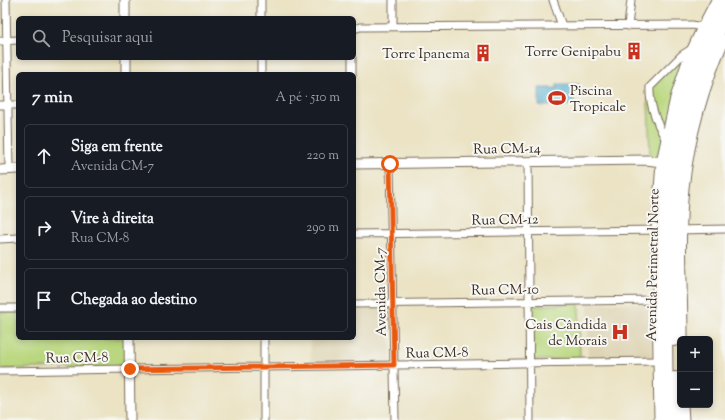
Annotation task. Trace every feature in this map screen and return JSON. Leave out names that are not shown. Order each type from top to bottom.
[{"type":"highway","name":"Avenida Perimetral Norte","points":[[667,420],[671,153],[678,120],[697,59],[725,0]]},
{"type":"highway","name":"Avenida Perimetral Norte","points":[[676,420],[669,230],[681,156],[691,112],[710,53],[725,18]]},
{"type":"highway","points":[[691,112],[703,96]]},
{"type":"highway","points":[[687,128],[689,156]]},
{"type":"street","points":[[6,0],[3,40],[8,105],[9,169]]},
{"type":"street","points":[[125,0],[126,16]]},
{"type":"street","points":[[260,0],[261,16]]},
{"type":"street","points":[[393,0],[393,27]]},
{"type":"street","points":[[553,0],[562,26]]},
{"type":"street","points":[[628,26],[631,0]]},
{"type":"street","points":[[683,336],[661,162],[676,98],[693,48],[716,0]]},
{"type":"street","points":[[356,28],[360,27],[562,26],[702,27]]},
{"type":"street","points":[[659,420],[656,300],[669,230],[684,188],[689,156],[703,96],[725,39]]},
{"type":"street","points":[[3,40],[16,40]]},
{"type":"street","points":[[666,140],[656,118],[650,97],[650,87],[682,55],[693,48]]},
{"type":"street","points":[[126,60],[126,72]]},
{"type":"street","points":[[261,60],[261,72]]},
{"type":"street","points":[[352,60],[352,72]]},
{"type":"street","points":[[0,105],[16,105]]},
{"type":"street","name":"Rua CM-14","points":[[356,164],[647,160],[661,162]]},
{"type":"street","points":[[528,162],[530,420]]},
{"type":"street","name":"Avenida CM-7","points":[[390,164],[395,420]]},
{"type":"street","name":"Rua CM-12","points":[[356,234],[725,229]]},
{"type":"street","points":[[0,239],[16,238]]},
{"type":"street","name":"Rua CM-10","points":[[356,304],[656,300]]},
{"type":"street","points":[[0,308],[16,308]]},
{"type":"street","points":[[130,340],[130,420]]},
{"type":"street","points":[[264,340],[264,420]]},
{"type":"street","name":"Rua CM-8","points":[[0,371],[658,361]]},
{"type":"street","points":[[683,408],[684,420]]},
{"type":"shaded area","name":"Cais Cândida de Morais","points":[[651,303],[652,359],[588,359],[588,304]]},
{"type":"shaded area","points":[[390,307],[391,362],[311,363],[310,340],[356,340],[356,308]]},
{"type":"green space","points":[[693,48],[661,162],[650,157],[648,103],[650,87]]},
{"type":"green space","points":[[579,303],[580,360],[534,360],[532,306]]},
{"type":"green space","points":[[0,312],[16,312],[16,340],[126,340],[127,363],[124,366],[0,369]]},
{"type":"water","name":"Piscina Tropicale","points":[[557,84],[579,84],[579,91],[574,91],[574,105],[539,106],[539,88],[557,88]]},
{"type":"place","name":"Torre Genipabu","points":[[634,51]]},
{"type":"place","name":"Torre Ipanema","points":[[483,53]]},
{"type":"place","name":"Piscina Tropicale","points":[[557,98]]},
{"type":"place","name":"Cais Cândida de Morais","points":[[620,332]]},
{"type":"route","points":[[130,369],[394,365],[390,164]]}]
